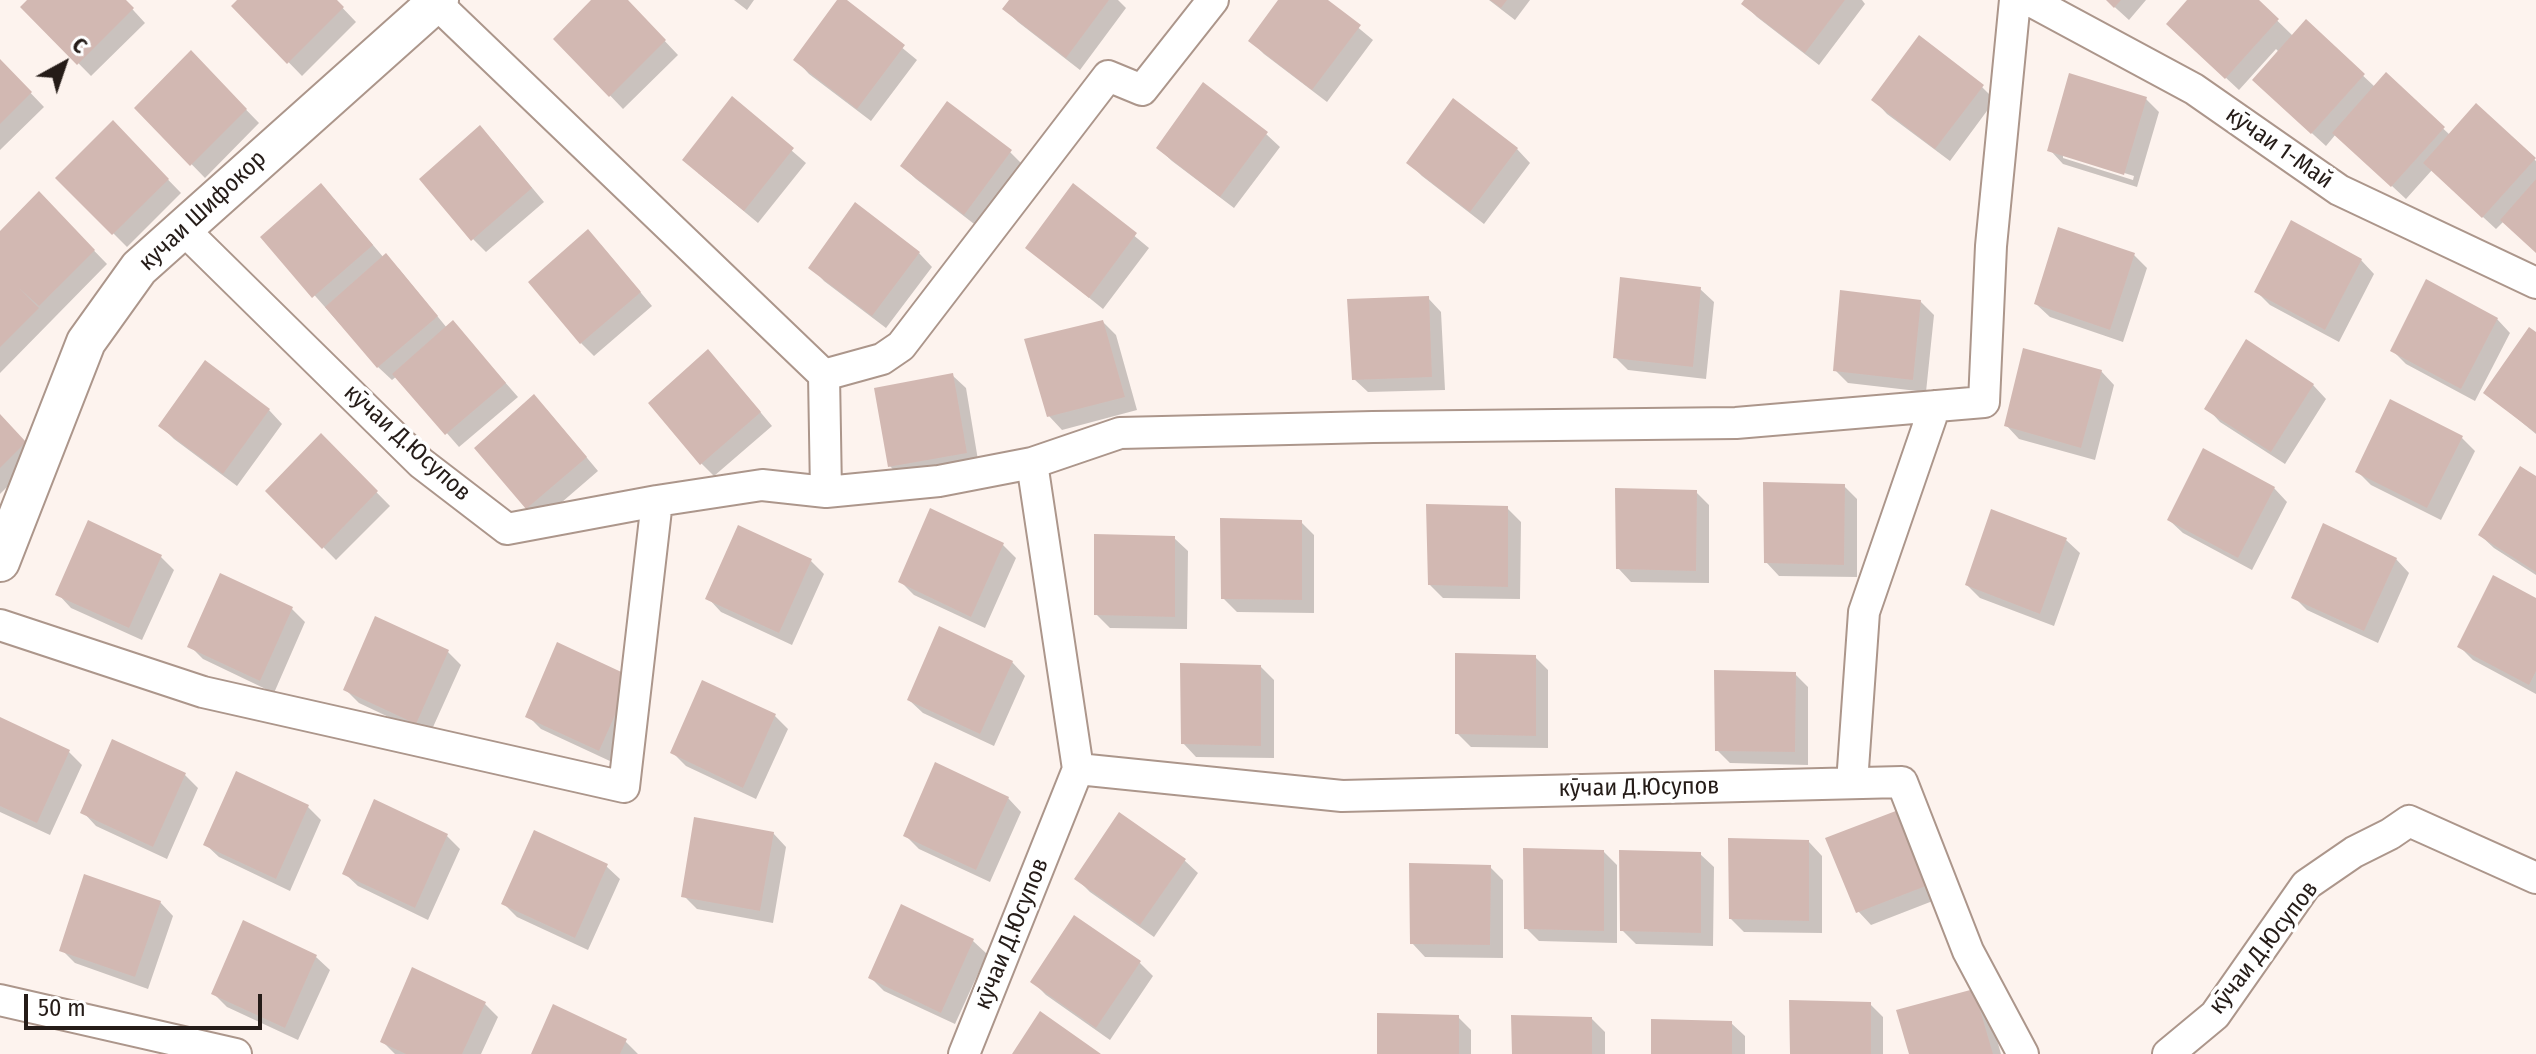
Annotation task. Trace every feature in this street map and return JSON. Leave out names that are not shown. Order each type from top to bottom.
[{"type":"street","points":[[824,375],[882,359],[901,346],[1108,76],[1142,90],[1213,0]]},
{"type":"street","name":"кӯчаи Д.Юсупов","points":[[182,228],[421,463],[507,529],[762,485],[826,492],[939,481],[1032,463],[1120,433],[1736,423],[1984,402],[1991,246],[2015,0]]},
{"type":"street","name":"кӯчаи 1-Май","points":[[2029,0],[2194,89],[2339,190],[2536,283]]},
{"type":"street","points":[[437,1],[824,375],[826,492]]},
{"type":"street","name":"кучаи Шифокор","points":[[3,546],[86,342],[139,268],[437,1]]},
{"type":"street","points":[[1852,783],[1864,612],[1935,406]]},
{"type":"street","points":[[1032,463],[1078,769]]},
{"type":"street","points":[[0,625],[203,692],[624,787],[657,501]]},
{"type":"street","name":"кӯчаи Д.Юсупов","points":[[964,1054],[1078,769],[1342,796],[1902,782],[1968,951],[2023,1054]]},
{"type":"street","name":"кӯчаи Д.Юсупов","points":[[2168,1054],[2215,1015],[2306,885],[2354,852],[2409,821],[2536,878]]},
{"type":"street","points":[[0,1000],[236,1054]]},
{"type":"building","points":[[27,0],[126,0],[134,8],[77,65],[20,7]]},
{"type":"building","points":[[237,0],[337,0],[344,7],[287,64],[231,6]]},
{"type":"building","points":[[591,0],[628,0],[666,40],[609,97],[553,39]]},
{"type":"building","points":[[837,0],[847,0],[905,45],[857,109],[793,60]]},
{"type":"building","points":[[1009,0],[1109,0],[1066,58],[1002,9]]},
{"type":"building","points":[[1278,0],[1328,0],[1361,25],[1312,90],[1248,41]]},
{"type":"building","points":[[1490,0],[1507,0],[1501,8]]},
{"type":"building","points":[[1744,0],[1845,0],[1805,53],[1741,4]]},
{"type":"building","points":[[2106,0],[2121,0],[2114,8]]},
{"type":"building","points":[[2187,0],[2259,0],[2279,19],[2225,79],[2166,24]]},
{"type":"building","points":[[2306,19],[2365,74],[2311,134],[2252,80]]},
{"type":"building","points":[[1919,35],[1984,85],[1935,149],[1871,100]]},
{"type":"building","points":[[191,50],[247,109],[190,166],[134,108]]},
{"type":"building","points":[[0,59],[32,92],[0,124]]},
{"type":"building","points":[[2386,72],[2445,127],[2391,187],[2332,133]]},
{"type":"building","points":[[2069,73],[2147,97],[2124,175],[2047,151]]},
{"type":"building","points":[[1203,82],[1268,132],[1220,197],[1156,148]]},
{"type":"building","points":[[732,96],[794,148],[744,211],[682,160]]},
{"type":"building","points":[[1453,98],[1518,148],[1470,212],[1406,163]]},
{"type":"building","points":[[947,101],[1012,150],[964,215],[900,166]]},
{"type":"building","points":[[2476,103],[2536,158],[2482,218],[2423,163]]},
{"type":"building","points":[[113,120],[169,179],[112,235],[55,178]]},
{"type":"building","points":[[480,125],[532,188],[471,241],[419,179]]},
{"type":"building","points":[[2536,179],[2536,253],[2500,220]]},
{"type":"building","points":[[321,183],[373,245],[312,298],[260,237]]},
{"type":"building","points":[[1073,183],[1137,233],[1089,298],[1025,248]]},
{"type":"building","points":[[39,191],[95,250],[39,306],[19,288],[39,308],[0,347],[0,231]]},
{"type":"building","points":[[855,202],[920,252],[872,316],[808,268]]},
{"type":"building","points":[[2291,220],[2362,259],[2325,330],[2254,292]]},
{"type":"building","points":[[2058,227],[2135,253],[2110,330],[2034,304]]},
{"type":"building","points":[[588,229],[641,292],[580,344],[528,282]]},
{"type":"building","points":[[386,253],[438,316],[377,368],[325,307]]},
{"type":"building","points":[[1620,277],[1701,287],[1693,367],[1613,358]]},
{"type":"building","points":[[2426,279],[2498,318],[2461,389],[2390,351]]},
{"type":"building","points":[[1840,290],[1921,300],[1913,380],[1833,371]]},
{"type":"building","points":[[1429,296],[1432,377],[1352,380],[1347,299]]},
{"type":"building","points":[[453,320],[506,383],[445,435],[392,374]]},
{"type":"building","points":[[1103,320],[1125,397],[1047,417],[1024,339]]},
{"type":"building","points":[[2529,327],[2536,332],[2536,433],[2483,393]]},
{"type":"building","points":[[2246,339],[2314,384],[2271,452],[2204,409]]},
{"type":"building","points":[[2023,348],[2102,370],[2081,448],[2004,426]]},
{"type":"building","points":[[708,349],[761,412],[700,465],[648,403]]},
{"type":"building","points":[[205,360],[270,409],[223,474],[158,426]]},
{"type":"building","points":[[953,373],[967,453],[888,467],[874,388]]},
{"type":"building","points":[[534,394],[587,457],[526,509],[474,448]]},
{"type":"building","points":[[2390,399],[2463,436],[2427,508],[2355,472]]},
{"type":"building","points":[[0,414],[26,442],[0,468]]},
{"type":"building","points":[[321,433],[378,491],[322,549],[265,491]]},
{"type":"building","points":[[2203,448],[2275,487],[2238,558],[2167,520]]},
{"type":"building","points":[[2520,466],[2536,476],[2536,572],[2478,535]]},
{"type":"building","points":[[1763,482],[1845,484],[1844,565],[1764,563]]},
{"type":"building","points":[[1615,488],[1697,490],[1696,571],[1616,569]]},
{"type":"building","points":[[1426,504],[1508,506],[1508,587],[1428,585]]},
{"type":"building","points":[[930,508],[1004,543],[971,617],[898,582]]},
{"type":"building","points":[[1991,509],[2067,538],[2040,614],[1965,585]]},
{"type":"building","points":[[1220,518],[1302,520],[1302,600],[1221,599]]},
{"type":"building","points":[[88,520],[162,555],[129,628],[55,595]]},
{"type":"building","points":[[2323,523],[2397,558],[2364,631],[2291,598]]},
{"type":"building","points":[[738,525],[812,559],[779,633],[705,599]]},
{"type":"building","points":[[1094,534],[1175,536],[1175,617],[1094,615]]},
{"type":"building","points":[[220,573],[293,607],[260,681],[187,647]]},
{"type":"building","points":[[2493,575],[2536,598],[2536,671],[2529,685],[2457,647]]},
{"type":"building","points":[[375,616],[449,650],[416,724],[343,690]]},
{"type":"building","points":[[939,626],[1013,661],[980,734],[907,700]]},
{"type":"building","points":[[557,642],[632,677],[599,751],[525,717]]},
{"type":"building","points":[[1455,653],[1536,655],[1536,736],[1455,734]]},
{"type":"building","points":[[1180,663],[1261,665],[1261,746],[1181,744]]},
{"type":"building","points":[[1714,670],[1796,672],[1795,752],[1715,751]]},
{"type":"building","points":[[702,680],[776,714],[743,788],[670,753]]},
{"type":"building","points":[[0,717],[70,750],[37,823],[0,806]]},
{"type":"building","points":[[112,739],[186,773],[153,847],[80,813]]},
{"type":"building","points":[[935,762],[1009,797],[976,870],[903,836]]},
{"type":"building","points":[[236,771],[309,805],[276,879],[203,845]]},
{"type":"building","points":[[374,799],[448,834],[415,908],[342,874]]},
{"type":"building","points":[[1901,809],[1931,884],[1856,913],[1825,838]]},
{"type":"building","points":[[1119,812],[1186,859],[1140,925],[1074,879]]},
{"type":"building","points":[[694,817],[774,832],[760,911],[681,897]]},
{"type":"building","points":[[534,830],[608,864],[575,938],[501,904]]},
{"type":"building","points":[[1728,838],[1809,840],[1809,921],[1729,919]]},
{"type":"building","points":[[1523,848],[1604,850],[1604,931],[1524,929]]},
{"type":"building","points":[[1619,850],[1701,852],[1701,933],[1620,931]]},
{"type":"building","points":[[1409,863],[1491,865],[1490,945],[1410,944]]},
{"type":"building","points":[[84,874],[161,901],[135,977],[59,951]]},
{"type":"building","points":[[901,904],[974,939],[941,1013],[868,978]]},
{"type":"building","points":[[1074,915],[1141,961],[1096,1028],[1030,982]]},
{"type":"building","points":[[243,920],[317,955],[285,1028],[211,994]]},
{"type":"building","points":[[412,967],[486,1002],[462,1054],[406,1054],[380,1042]]},
{"type":"building","points":[[1974,989],[1993,1054],[1909,1054],[1896,1010]]},
{"type":"building","points":[[1789,1000],[1871,1002],[1871,1054],[1790,1054]]},
{"type":"building","points":[[553,1004],[627,1039],[620,1054],[531,1054]]},
{"type":"building","points":[[1040,1011],[1101,1054],[1012,1054]]},
{"type":"building","points":[[1377,1013],[1459,1015],[1459,1054],[1377,1054]]},
{"type":"building","points":[[1511,1015],[1592,1017],[1592,1054],[1512,1054]]},
{"type":"building","points":[[1651,1019],[1732,1021],[1732,1054],[1651,1054]]}]
